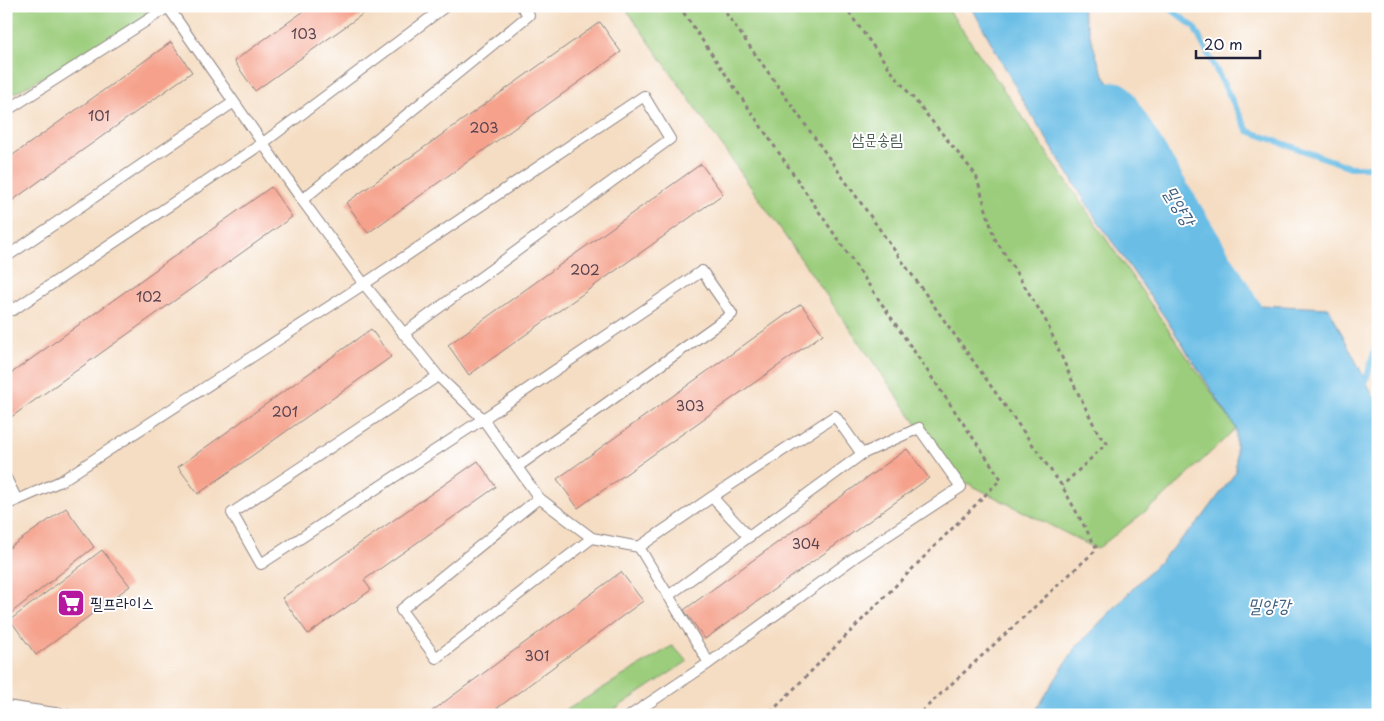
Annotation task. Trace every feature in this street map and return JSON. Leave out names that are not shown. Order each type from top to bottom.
[{"type":"lane","points":[[6,301],[13,310],[263,143],[446,6]]},
{"type":"lane","points":[[302,200],[528,15],[521,6]]},
{"type":"lane","points":[[6,111],[168,7],[302,200],[402,334],[438,376],[483,419],[539,498],[592,538],[639,547],[835,416],[862,454]]},
{"type":"lane","points":[[6,505],[61,481],[364,284],[644,96],[670,139],[402,334]]},
{"type":"lane","points":[[6,257],[234,102]]},
{"type":"lane","points":[[438,376],[232,512],[261,564],[483,419],[702,271],[732,314],[517,467]]},
{"type":"lane","points":[[631,715],[709,663],[858,555],[961,487],[919,428],[862,454],[668,596]]},
{"type":"lane","points":[[6,478],[17,500]]},
{"type":"lane","points":[[712,497],[749,536]]},
{"type":"lane","points":[[539,498],[401,610],[436,658],[592,538]]},
{"type":"lane","points":[[639,547],[709,663]]},
{"type":"lane","points":[[6,706],[68,715]]},
{"type":"path","points":[[679,6],[1001,479],[768,715]]},
{"type":"path","points":[[721,6],[1062,486],[1097,549],[918,715]]},
{"type":"path","points":[[844,6],[895,76],[976,175],[994,237],[1045,319],[1099,436],[1107,442],[1062,486]]},
{"type":"green space","points":[[6,6],[169,6],[6,98]]},
{"type":"green space","name":"삼문송림","points":[[624,6],[946,6],[1236,428],[1165,496],[1097,549],[953,476]]},
{"type":"green space","points":[[672,646],[688,661],[606,715],[560,714]]},
{"type":"water","name":"밀양강","points":[[971,6],[1081,6],[1100,67],[1185,224],[1219,279],[1258,305],[1329,308],[1378,405],[1378,715],[1033,715],[1075,648],[1202,518],[1236,472],[1236,428],[1166,319],[1095,217],[1025,104]]},
{"type":"building","points":[[311,6],[374,6],[255,91],[234,61]]},
{"type":"building","points":[[600,22],[621,52],[368,233],[346,203]]},
{"type":"building","points":[[171,42],[192,72],[6,205],[6,160]]},
{"type":"building","points":[[701,164],[723,194],[469,375],[448,345]]},
{"type":"building","points":[[271,187],[292,217],[7,420],[6,377]]},
{"type":"building","points":[[801,304],[823,334],[578,508],[557,479]]},
{"type":"building","points":[[371,329],[391,357],[198,494],[178,467]]},
{"type":"building","points":[[907,449],[929,478],[705,639],[684,610]]},
{"type":"building","points":[[478,461],[496,487],[364,580],[371,590],[308,634],[282,598]]},
{"type":"building","points":[[66,508],[94,547],[6,617],[6,550]]},
{"type":"building","points":[[102,550],[130,586],[36,655],[10,620]]},
{"type":"building","points":[[621,572],[643,601],[488,715],[435,715],[432,711]]},
{"type":"waterway","points":[[1167,6],[1194,27],[1248,131],[1350,167],[1378,167]]},
{"type":"waterway","name":"밀양강","points":[[1115,101],[1253,329]]},
{"type":"waterway","points":[[1364,387],[1378,338]]},
{"type":"place","name":"필프라이스","points":[[71,603]]}]
